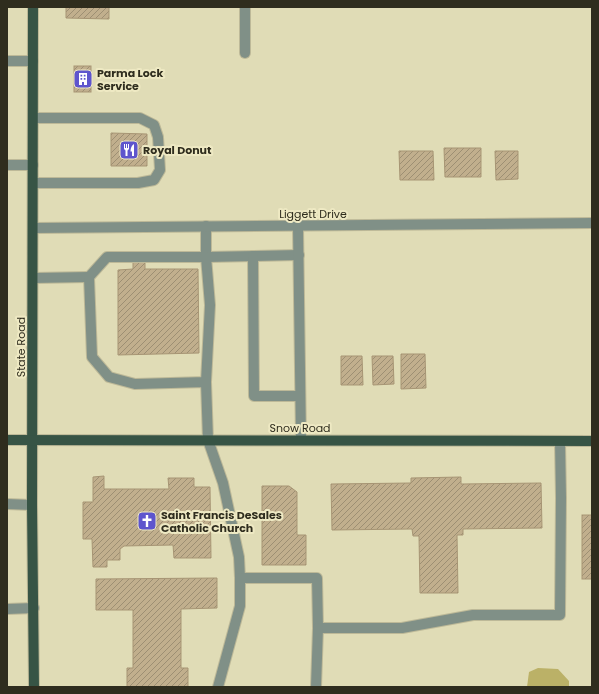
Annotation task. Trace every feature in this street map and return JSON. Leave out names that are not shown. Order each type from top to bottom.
[{"type":"main road","name":"State Road","points":[[33,7],[32,504],[34,687]]},
{"type":"main road","name":"Snow Road","points":[[7,440],[592,440]]},
{"type":"street","points":[[245,7],[245,53]]},
{"type":"street","points":[[7,61],[33,61]]},
{"type":"street","points":[[33,118],[140,118],[154,126],[158,137],[160,170],[154,180],[138,183],[33,183]]},
{"type":"street","points":[[7,165],[33,165]]},
{"type":"street","name":"Liggett Drive","points":[[33,228],[592,223]]},
{"type":"street","points":[[206,226],[206,257],[210,305],[206,382],[208,440],[223,483],[239,557],[240,578],[240,606],[218,687]]},
{"type":"street","points":[[298,226],[301,440]]},
{"type":"street","points":[[206,382],[135,384],[109,376],[92,357],[89,277],[107,257],[299,255]]},
{"type":"street","points":[[253,256],[254,396],[300,396]]},
{"type":"street","points":[[33,278],[89,277]]},
{"type":"street","points":[[318,628],[402,628],[473,615],[560,615],[560,440]]},
{"type":"street","points":[[7,504],[32,504]]},
{"type":"street","points":[[240,578],[317,578],[318,628],[316,687]]},
{"type":"street","points":[[7,609],[34,608]]},
{"type":"shaded area","points":[[538,668],[558,669],[569,681],[569,687],[527,687],[529,672]]},
{"type":"building","points":[[66,7],[109,7],[109,19],[66,18]]},
{"type":"building","name":"Parma Lock Service","points":[[74,66],[91,66],[91,92],[74,92]]},
{"type":"building","name":"Royal Donut","points":[[111,133],[147,134],[147,166],[111,166]]},
{"type":"building","points":[[444,148],[481,148],[481,177],[445,177]]},
{"type":"building","points":[[399,151],[433,151],[434,180],[400,180]]},
{"type":"building","points":[[495,151],[518,151],[518,179],[496,180]]},
{"type":"building","points":[[133,259],[145,259],[145,269],[198,269],[199,353],[118,355],[118,270],[133,269]]},
{"type":"building","points":[[401,354],[425,354],[426,388],[401,389]]},
{"type":"building","points":[[341,356],[362,356],[363,385],[341,385]]},
{"type":"building","points":[[372,356],[393,356],[394,384],[373,385]]},
{"type":"building","name":"Saint Francis DeSales Catholic Church","points":[[104,476],[104,489],[169,489],[168,478],[194,478],[194,487],[210,487],[211,558],[174,558],[173,545],[124,546],[120,549],[120,560],[107,560],[107,567],[93,567],[92,539],[83,539],[83,502],[93,502],[93,477]]},
{"type":"building","points":[[461,477],[461,484],[541,483],[542,528],[463,529],[463,535],[457,535],[458,593],[420,593],[419,536],[413,536],[412,529],[332,530],[331,484],[411,483],[411,478]]},
{"type":"building","points":[[262,486],[289,486],[297,492],[297,535],[306,535],[306,565],[262,565]]},
{"type":"building","points":[[582,515],[592,515],[592,579],[582,579]]},
{"type":"building","points":[[217,578],[217,608],[181,609],[181,668],[188,668],[188,687],[127,687],[127,668],[133,668],[133,610],[96,610],[96,579]]},
{"type":"place","name":"Parma Lock Service","points":[[83,79]]},
{"type":"place","name":"Royal Donut","points":[[129,150]]},
{"type":"place","name":"Saint Francis DeSales Catholic Church","points":[[147,521]]}]
